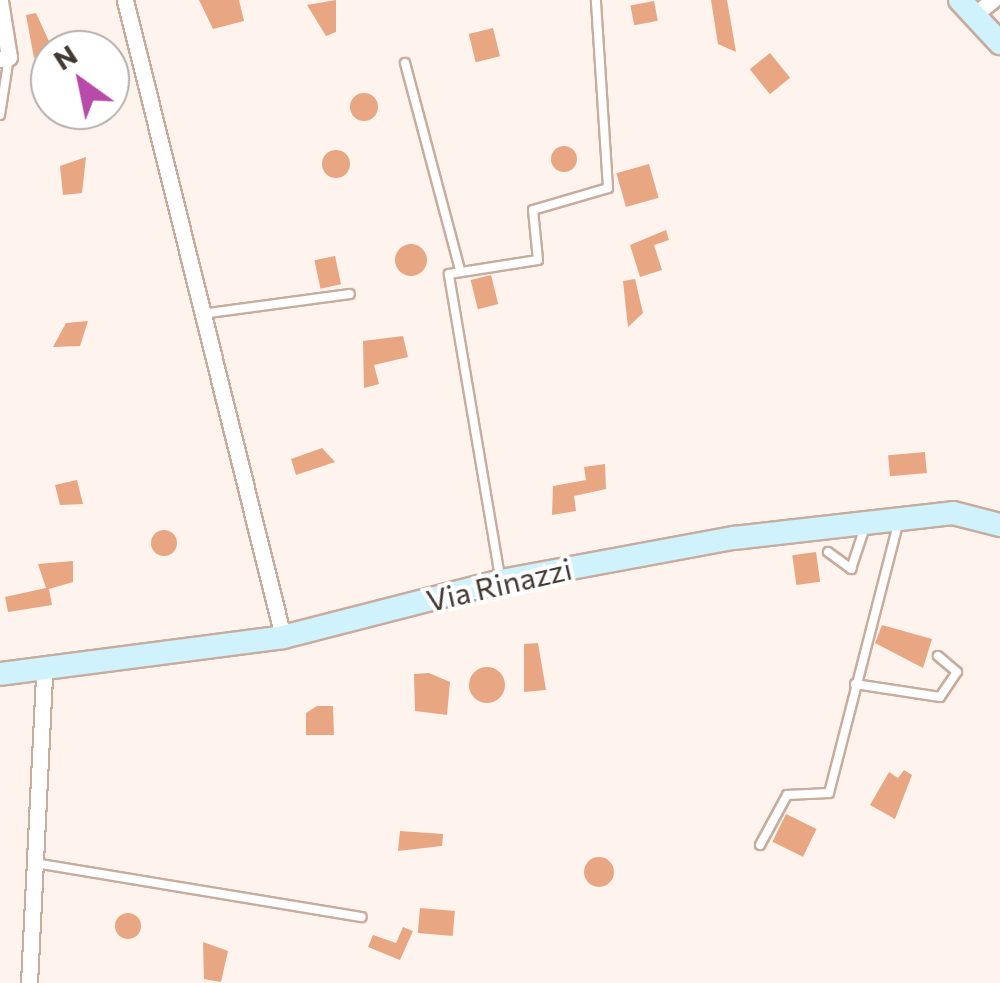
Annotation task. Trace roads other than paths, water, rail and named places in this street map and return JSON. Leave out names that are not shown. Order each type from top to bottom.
[{"type":"street","points":[[125,0],[209,313],[283,636]]},
{"type":"street","points":[[0,1],[4,58]]},
{"type":"street","points":[[976,5],[1000,43]]},
{"type":"street","name":"Via Rinazzi","points":[[0,674],[44,673],[283,636],[501,581],[866,522],[953,513],[1000,525]]},
{"type":"street","points":[[29,983],[44,673]]},
{"type":"lane","points":[[501,581],[471,443],[450,274],[538,260],[534,210],[608,188],[596,0]]},
{"type":"lane","points":[[0,115],[4,58]]},
{"type":"lane","points":[[405,64],[460,270]]},
{"type":"lane","points":[[209,313],[350,294]]},
{"type":"lane","points":[[760,844],[787,794],[829,793],[900,519]]},
{"type":"lane","points":[[828,552],[851,569],[866,522]]},
{"type":"lane","points":[[855,684],[940,697],[957,672],[938,656]]},
{"type":"lane","points":[[35,863],[362,918]]}]
